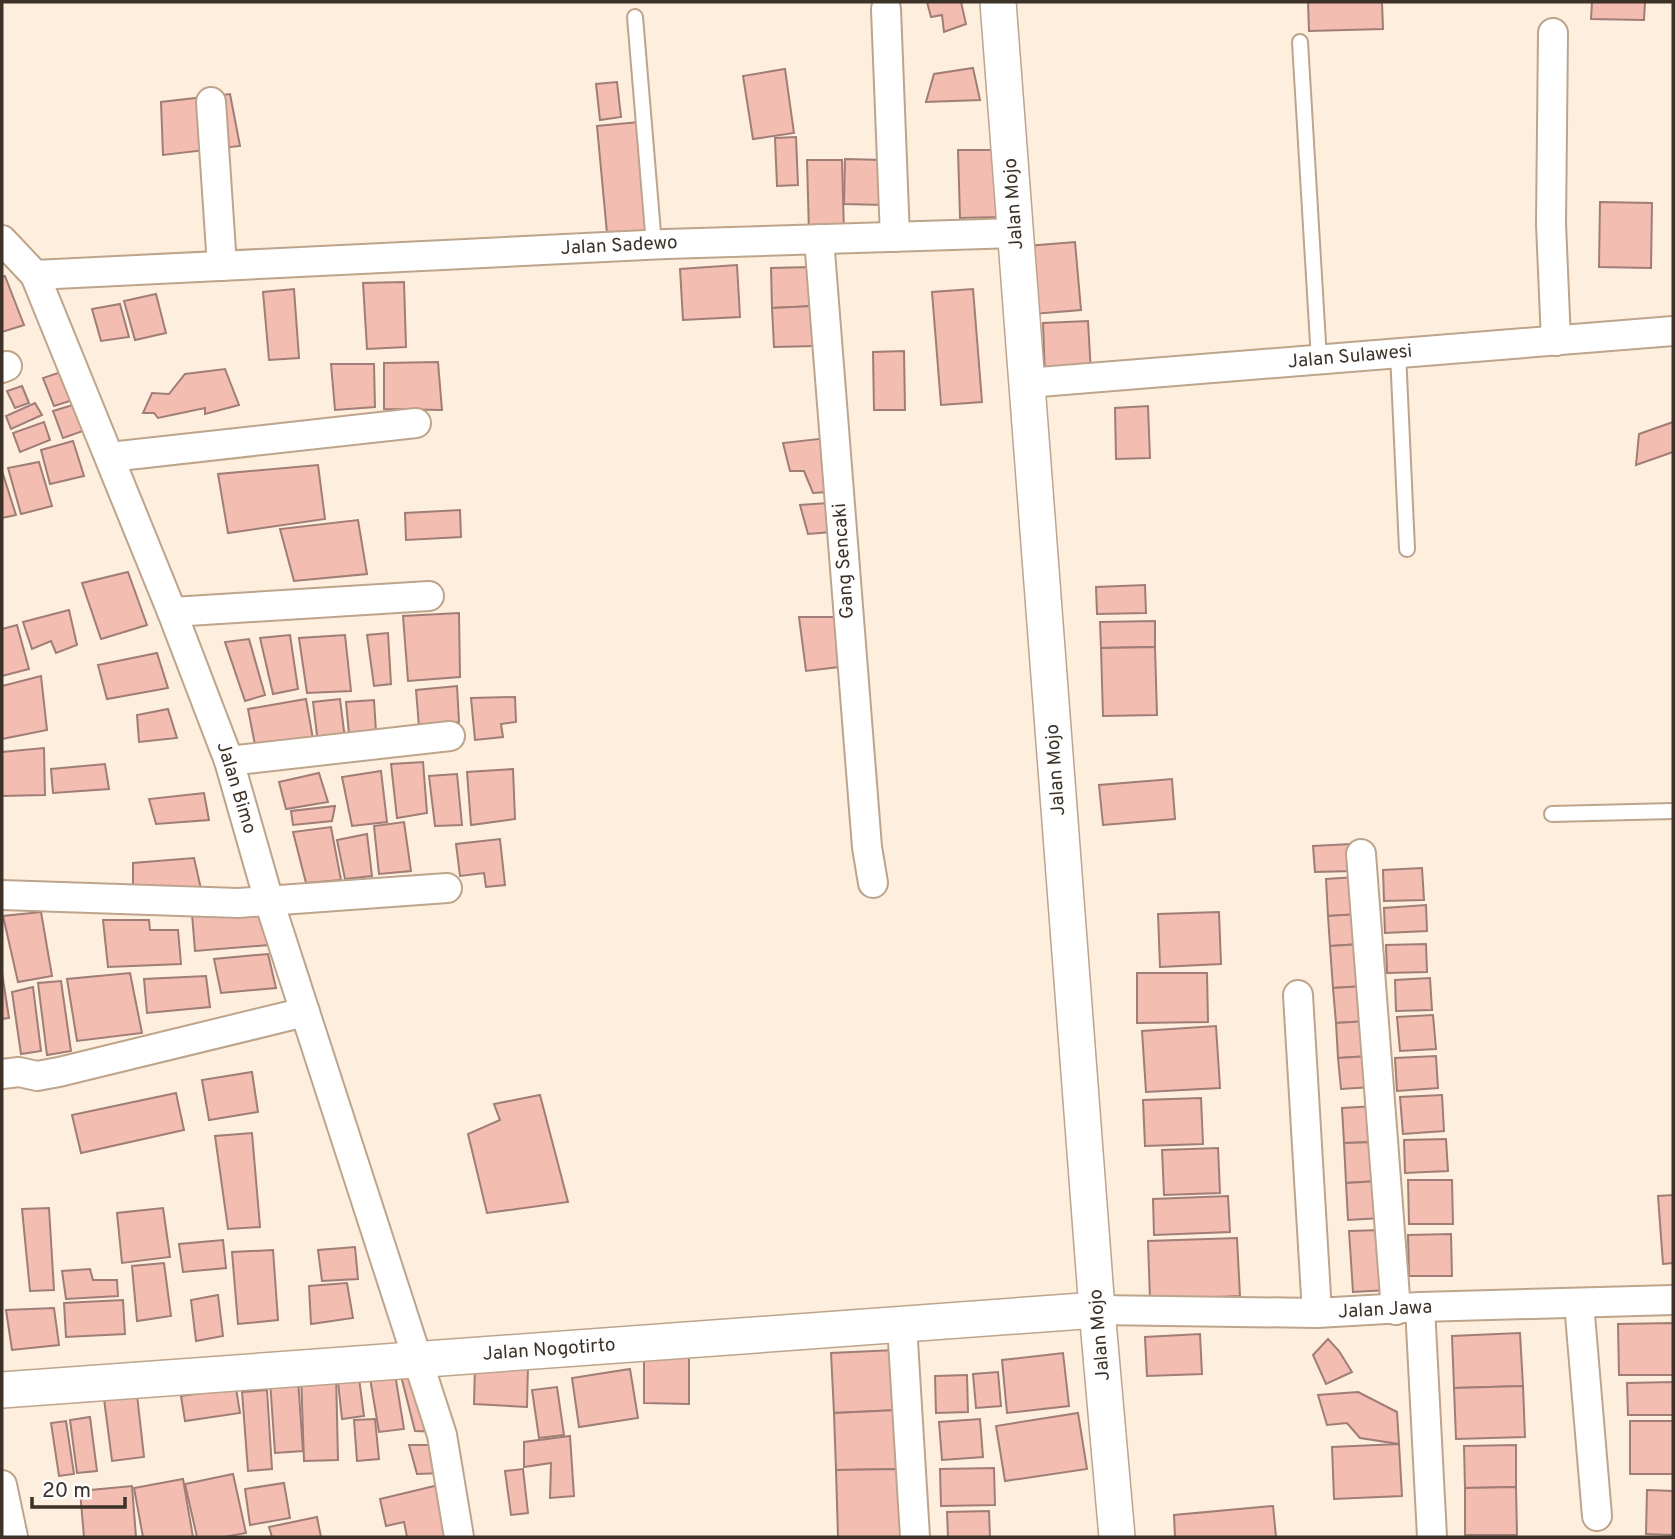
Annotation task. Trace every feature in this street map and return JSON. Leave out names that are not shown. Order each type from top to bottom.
[{"type":"street","name":"Jalan Mojo","points":[[998,2],[1097,1310],[1117,1537]]},
{"type":"street","points":[[886,9],[895,237]]},
{"type":"street","points":[[1553,33],[1551,224],[1556,341]]},
{"type":"street","points":[[211,102],[222,266]]},
{"type":"street","name":"Jalan Sadewo","points":[[34,275],[654,244],[1016,233]]},
{"type":"street","name":"Gang Sencaki","points":[[819,239],[867,847],[873,883]]},
{"type":"street","name":"Jalan Bimo","points":[[2,240],[34,275],[110,457],[229,761],[269,901],[442,1435],[459,1537]]},
{"type":"street","name":"Jalan Sulawesi","points":[[1027,383],[1673,331]]},
{"type":"street","points":[[110,457],[416,423]]},
{"type":"street","points":[[172,612],[429,596]]},
{"type":"street","points":[[229,761],[450,736]]},
{"type":"street","points":[[1362,854],[1432,1537]]},
{"type":"street","points":[[2,895],[238,903],[447,888]]},
{"type":"street","points":[[1298,995],[1318,1313]]},
{"type":"street","points":[[2,1074],[19,1072],[37,1076],[59,1072],[305,1012]]},
{"type":"street","name":"Jalan Jawa","points":[[1097,1310],[1318,1313],[1673,1300]]},
{"type":"street","points":[[1579,1303],[1597,1516]]},
{"type":"street","name":"Jalan Nogotirto","points":[[2,1390],[1097,1310]]},
{"type":"street","points":[[902,1325],[915,1537]]},
{"type":"street","points":[[2,1485],[8,1530]]},
{"type":"lane","points":[[635,18],[654,244]]},
{"type":"lane","points":[[1300,42],[1319,360]]},
{"type":"lane","points":[[1398,353],[1407,549]]},
{"type":"lane","points":[[1552,814],[1673,811]]},
{"type":"building","points":[[927,2],[961,2],[966,24],[944,32],[942,15],[931,17]]},
{"type":"building","points":[[1308,2],[1382,2],[1383,29],[1309,31]]},
{"type":"building","points":[[1592,2],[1645,2],[1644,20],[1591,19]]},
{"type":"building","points":[[973,68],[980,100],[926,102],[934,74]]},
{"type":"building","points":[[785,69],[794,133],[753,139],[743,76]]},
{"type":"building","points":[[617,82],[621,117],[600,120],[596,84]]},
{"type":"building","points":[[230,94],[240,146],[163,155],[161,102]]},
{"type":"building","points":[[639,122],[650,240],[608,244],[597,126]]},
{"type":"building","points":[[796,137],[798,185],[777,186],[775,138]]},
{"type":"building","points":[[958,150],[999,150],[1001,217],[960,218]]},
{"type":"building","points":[[845,159],[884,160],[884,205],[844,204]]},
{"type":"building","points":[[807,160],[842,160],[844,233],[809,233]]},
{"type":"building","points":[[1600,202],[1652,203],[1651,268],[1599,267]]},
{"type":"building","points":[[1075,242],[1081,310],[1033,314],[1027,246]]},
{"type":"building","points":[[737,265],[740,317],[683,320],[680,269]]},
{"type":"building","points":[[812,267],[814,306],[772,308],[771,268]]},
{"type":"building","points":[[5,276],[24,325],[2,332],[2,277]]},
{"type":"building","points":[[404,282],[406,347],[367,349],[363,283]]},
{"type":"building","points":[[294,289],[299,358],[269,360],[263,292]]},
{"type":"building","points":[[973,289],[982,402],[941,405],[932,292]]},
{"type":"building","points":[[156,294],[166,333],[135,340],[124,301]]},
{"type":"building","points":[[120,304],[129,337],[101,341],[92,309]]},
{"type":"building","points":[[814,306],[815,346],[774,347],[772,308]]},
{"type":"building","points":[[1088,321],[1091,374],[1045,377],[1043,323]]},
{"type":"building","points":[[904,351],[905,410],[874,410],[873,352]]},
{"type":"building","points":[[438,362],[442,410],[384,409],[384,363]]},
{"type":"building","points":[[331,364],[374,364],[375,407],[335,410]]},
{"type":"building","points":[[225,369],[239,405],[205,414],[205,408],[158,418],[154,413],[143,413],[152,393],[169,394],[185,374]]},
{"type":"building","points":[[61,372],[73,400],[54,406],[43,378]]},
{"type":"building","points":[[22,386],[29,403],[15,408],[7,391]]},
{"type":"building","points":[[35,403],[42,415],[11,429],[6,416]]},
{"type":"building","points":[[73,405],[83,431],[63,438],[53,411]]},
{"type":"building","points":[[1148,406],[1150,458],[1116,459],[1115,408]]},
{"type":"building","points":[[44,422],[50,440],[20,452],[13,433]]},
{"type":"building","points":[[1673,422],[1673,452],[1636,465],[1639,434]]},
{"type":"building","points":[[827,438],[827,492],[813,493],[804,471],[790,471],[783,443]]},
{"type":"building","points":[[73,441],[84,476],[50,484],[41,450]]},
{"type":"building","points":[[39,462],[52,506],[21,514],[8,468]]},
{"type":"building","points":[[318,465],[325,519],[228,533],[218,474]]},
{"type":"building","points":[[2,471],[16,515],[2,518]]},
{"type":"building","points":[[828,503],[831,532],[808,534],[800,505]]},
{"type":"building","points":[[460,510],[461,537],[406,540],[405,513]]},
{"type":"building","points":[[358,520],[367,574],[294,581],[280,529]]},
{"type":"building","points":[[128,572],[147,625],[101,639],[82,583]]},
{"type":"building","points":[[1145,585],[1146,613],[1097,614],[1096,587]]},
{"type":"building","points":[[69,610],[77,645],[56,653],[51,641],[32,649],[23,622]]},
{"type":"building","points":[[459,613],[460,677],[408,681],[403,616]]},
{"type":"building","points":[[799,617],[841,617],[839,667],[806,671]]},
{"type":"building","points":[[1155,621],[1155,647],[1101,648],[1100,622]]},
{"type":"building","points":[[17,625],[29,669],[2,676],[2,629]]},
{"type":"building","points":[[388,633],[391,684],[374,686],[367,635]]},
{"type":"building","points":[[290,635],[298,689],[273,694],[260,638]]},
{"type":"building","points":[[345,635],[351,691],[307,693],[299,638]]},
{"type":"building","points":[[249,639],[265,695],[245,701],[225,642]]},
{"type":"building","points":[[1155,647],[1157,715],[1103,716],[1101,648]]},
{"type":"building","points":[[157,653],[168,688],[107,699],[98,665]]},
{"type":"building","points":[[41,676],[47,730],[2,739],[2,686]]},
{"type":"building","points":[[457,686],[459,722],[419,727],[416,690]]},
{"type":"building","points":[[515,697],[516,722],[501,724],[503,737],[475,740],[471,698]]},
{"type":"building","points":[[306,699],[313,739],[256,750],[248,709]]},
{"type":"building","points":[[340,699],[345,739],[318,743],[313,702]]},
{"type":"building","points":[[374,700],[376,732],[349,734],[346,702]]},
{"type":"building","points":[[168,709],[177,738],[139,742],[137,715]]},
{"type":"building","points":[[44,748],[45,795],[2,796],[2,752]]},
{"type":"building","points":[[423,762],[427,813],[397,818],[391,764]]},
{"type":"building","points":[[105,764],[109,789],[53,793],[51,769]]},
{"type":"building","points":[[513,769],[515,819],[471,825],[467,772]]},
{"type":"building","points":[[381,771],[387,822],[352,826],[342,777]]},
{"type":"building","points":[[319,773],[328,802],[286,809],[279,782]]},
{"type":"building","points":[[457,774],[462,825],[435,826],[429,776]]},
{"type":"building","points":[[1172,779],[1175,819],[1103,825],[1099,785]]},
{"type":"building","points":[[204,793],[209,820],[156,824],[149,799]]},
{"type":"building","points":[[335,806],[332,821],[293,825],[291,811]]},
{"type":"building","points":[[404,822],[411,871],[379,874],[374,826]]},
{"type":"building","points":[[331,827],[341,880],[306,883],[293,832]]},
{"type":"building","points":[[367,834],[372,876],[345,879],[337,840]]},
{"type":"building","points":[[500,839],[505,885],[486,887],[484,873],[460,876],[456,844]]},
{"type":"building","points":[[1351,844],[1353,871],[1315,872],[1313,846]]},
{"type":"building","points":[[194,858],[201,889],[133,885],[133,863]]},
{"type":"building","points":[[1422,868],[1424,900],[1384,901],[1383,870]]},
{"type":"building","points":[[1357,877],[1360,914],[1328,916],[1326,879]]},
{"type":"building","points":[[1426,905],[1427,931],[1385,933],[1384,908]]},
{"type":"building","points":[[266,909],[269,945],[195,951],[192,914]]},
{"type":"building","points":[[41,912],[52,976],[18,982],[3,916]]},
{"type":"building","points":[[1219,912],[1221,964],[1160,967],[1158,914]]},
{"type":"building","points":[[1360,914],[1362,944],[1330,946],[1328,916]]},
{"type":"building","points":[[103,920],[149,920],[150,930],[178,930],[181,964],[108,967]]},
{"type":"building","points":[[1362,944],[1365,986],[1333,988],[1330,946]]},
{"type":"building","points":[[1426,944],[1427,972],[1387,973],[1386,945]]},
{"type":"building","points":[[268,954],[276,988],[221,993],[214,959]]},
{"type":"building","points":[[2,973],[9,1018],[2,1019]]},
{"type":"building","points":[[130,973],[142,1033],[77,1041],[67,979]]},
{"type":"building","points":[[1137,973],[1207,973],[1208,1022],[1137,1023]]},
{"type":"building","points":[[206,976],[210,1007],[147,1013],[144,979]]},
{"type":"building","points":[[1430,978],[1432,1010],[1396,1011],[1395,980]]},
{"type":"building","points":[[61,981],[71,1051],[47,1055],[38,983]]},
{"type":"building","points":[[1365,986],[1368,1021],[1336,1023],[1333,988]]},
{"type":"building","points":[[33,987],[41,1051],[21,1054],[12,992]]},
{"type":"building","points":[[1433,1015],[1436,1049],[1400,1051],[1397,1017]]},
{"type":"building","points":[[1368,1021],[1371,1056],[1338,1058],[1336,1023]]},
{"type":"building","points":[[1216,1026],[1220,1088],[1146,1092],[1142,1031]]},
{"type":"building","points":[[1371,1056],[1373,1087],[1341,1089],[1338,1058]]},
{"type":"building","points":[[1436,1056],[1438,1088],[1397,1091],[1395,1058]]},
{"type":"building","points":[[252,1072],[258,1112],[209,1120],[202,1080]]},
{"type":"building","points":[[176,1093],[184,1130],[81,1153],[72,1115]]},
{"type":"building","points":[[540,1095],[568,1202],[487,1213],[468,1134],[500,1120],[494,1104]]},
{"type":"building","points":[[1442,1095],[1444,1131],[1403,1134],[1400,1097]]},
{"type":"building","points":[[1201,1098],[1203,1144],[1145,1146],[1143,1100]]},
{"type":"building","points":[[1376,1106],[1378,1142],[1344,1143],[1342,1108]]},
{"type":"building","points":[[252,1133],[260,1227],[228,1229],[215,1136]]},
{"type":"building","points":[[1446,1139],[1448,1171],[1405,1173],[1404,1140]]},
{"type":"building","points":[[1378,1142],[1379,1181],[1346,1183],[1344,1143]]},
{"type":"building","points":[[1218,1148],[1220,1193],[1164,1195],[1162,1150]]},
{"type":"building","points":[[1408,1180],[1452,1180],[1453,1224],[1409,1224]]},
{"type":"building","points":[[1379,1181],[1381,1218],[1348,1220],[1346,1183]]},
{"type":"building","points":[[1673,1195],[1673,1263],[1663,1264],[1658,1196]]},
{"type":"building","points":[[1228,1196],[1230,1232],[1154,1235],[1153,1199]]},
{"type":"building","points":[[49,1208],[54,1290],[30,1291],[22,1209]]},
{"type":"building","points":[[163,1208],[170,1257],[122,1263],[117,1213]]},
{"type":"building","points":[[1383,1230],[1388,1290],[1353,1292],[1349,1231]]},
{"type":"building","points":[[1451,1234],[1452,1276],[1409,1276],[1408,1235]]},
{"type":"building","points":[[1237,1238],[1240,1296],[1150,1300],[1148,1241]]},
{"type":"building","points":[[223,1240],[226,1268],[183,1272],[179,1244]]},
{"type":"building","points":[[355,1247],[358,1279],[322,1281],[318,1250]]},
{"type":"building","points":[[273,1250],[278,1320],[238,1324],[232,1252]]},
{"type":"building","points":[[164,1263],[171,1316],[137,1321],[132,1266]]},
{"type":"building","points":[[90,1269],[93,1280],[117,1280],[118,1296],[66,1299],[62,1271]]},
{"type":"building","points":[[347,1283],[353,1318],[311,1324],[309,1286]]},
{"type":"building","points":[[218,1295],[223,1336],[196,1341],[191,1300]]},
{"type":"building","points":[[123,1300],[125,1334],[66,1337],[64,1303]]},
{"type":"building","points":[[54,1308],[59,1345],[12,1350],[6,1310]]},
{"type":"building","points":[[1673,1323],[1673,1375],[1619,1375],[1618,1324]]},
{"type":"building","points":[[1520,1333],[1523,1386],[1454,1388],[1452,1336]]},
{"type":"building","points":[[1200,1334],[1202,1374],[1147,1376],[1145,1337]]},
{"type":"building","points":[[1328,1339],[1352,1372],[1326,1384],[1313,1355]]},
{"type":"building","points":[[644,1350],[689,1350],[689,1404],[644,1403]]},
{"type":"building","points":[[895,1350],[898,1410],[834,1413],[831,1353]]},
{"type":"building","points":[[1063,1353],[1069,1406],[1007,1413],[1002,1360]]},
{"type":"building","points":[[475,1363],[528,1365],[527,1407],[474,1404]]},
{"type":"building","points":[[420,1364],[440,1432],[415,1431],[399,1368]]},
{"type":"building","points":[[394,1368],[404,1429],[379,1432],[369,1372]]},
{"type":"building","points":[[630,1369],[638,1418],[579,1427],[572,1378]]},
{"type":"building","points":[[358,1371],[364,1416],[342,1419],[337,1372]]},
{"type":"building","points":[[998,1372],[1001,1406],[976,1408],[973,1374]]},
{"type":"building","points":[[301,1373],[336,1373],[338,1460],[304,1461]]},
{"type":"building","points":[[967,1375],[968,1412],[936,1413],[935,1376]]},
{"type":"building","points":[[298,1379],[303,1451],[275,1453],[270,1381]]},
{"type":"building","points":[[1673,1382],[1673,1415],[1628,1415],[1627,1383]]},
{"type":"building","points":[[136,1386],[144,1457],[112,1461],[103,1391]]},
{"type":"building","points":[[1523,1386],[1525,1437],[1456,1439],[1454,1388]]},
{"type":"building","points":[[557,1387],[564,1435],[539,1438],[532,1390]]},
{"type":"building","points":[[236,1388],[240,1413],[185,1421],[181,1396]]},
{"type":"building","points":[[267,1390],[272,1469],[248,1471],[242,1392]]},
{"type":"building","points":[[1358,1392],[1397,1412],[1399,1444],[1360,1438],[1347,1423],[1327,1425],[1318,1395]]},
{"type":"building","points":[[898,1410],[900,1469],[836,1470],[834,1413]]},
{"type":"building","points":[[1078,1413],[1087,1469],[1005,1481],[996,1426]]},
{"type":"building","points":[[90,1417],[97,1471],[77,1473],[70,1420]]},
{"type":"building","points":[[375,1419],[379,1459],[357,1461],[354,1420]]},
{"type":"building","points":[[980,1419],[983,1457],[942,1460],[939,1422]]},
{"type":"building","points":[[66,1421],[74,1474],[59,1476],[51,1423]]},
{"type":"building","points":[[1630,1421],[1673,1421],[1673,1474],[1630,1474]]},
{"type":"building","points":[[570,1436],[574,1496],[550,1498],[551,1463],[524,1467],[524,1442]]},
{"type":"building","points":[[1399,1444],[1402,1496],[1334,1499],[1332,1447]]},
{"type":"building","points":[[409,1445],[435,1445],[444,1473],[417,1474]]},
{"type":"building","points":[[1516,1445],[1516,1487],[1465,1488],[1464,1446]]},
{"type":"building","points":[[994,1468],[995,1505],[941,1506],[940,1469]]},
{"type":"building","points":[[523,1469],[528,1513],[511,1515],[505,1471]]},
{"type":"building","points":[[900,1469],[902,1537],[838,1537],[836,1470]]},
{"type":"building","points":[[233,1474],[246,1533],[224,1537],[197,1537],[185,1484]]},
{"type":"building","points":[[183,1479],[193,1537],[143,1537],[134,1488]]},
{"type":"building","points":[[284,1483],[290,1518],[250,1525],[245,1489]]},
{"type":"building","points":[[447,1483],[455,1537],[407,1537],[404,1522],[386,1526],[380,1499]]},
{"type":"building","points":[[132,1486],[136,1537],[84,1537],[80,1491]]},
{"type":"building","points":[[1516,1487],[1517,1535],[1465,1535],[1465,1488]]},
{"type":"building","points":[[1647,1490],[1673,1491],[1673,1535],[1646,1534]]},
{"type":"building","points":[[1273,1506],[1276,1537],[1175,1537],[1174,1515]]},
{"type":"building","points":[[989,1511],[990,1537],[948,1537],[947,1512]]},
{"type":"building","points":[[317,1517],[321,1537],[272,1537],[269,1527]]}]
